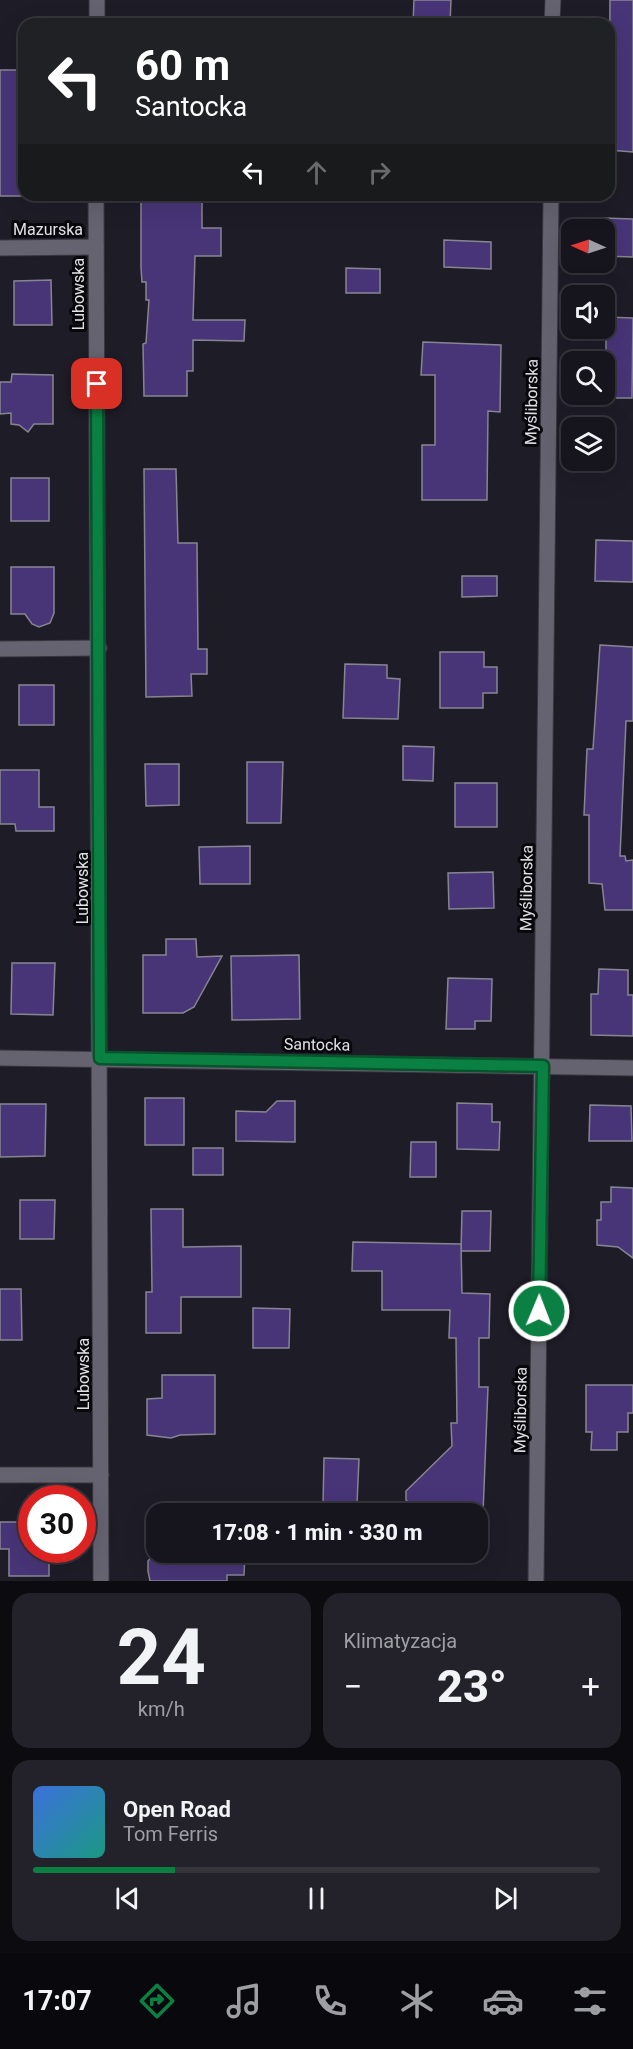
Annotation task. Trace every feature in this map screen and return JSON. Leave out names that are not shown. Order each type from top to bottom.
[{"type":"street","points":[[97,0],[97,18]]},
{"type":"street","points":[[552,18],[553,0]]},
{"type":"street","name":"Lubowska","points":[[96,201],[101,1581]]},
{"type":"street","name":"Myśliborska","points":[[536,1581],[551,201]]},
{"type":"street","name":"Mazurska","points":[[0,248],[96,247]]},
{"type":"street","points":[[0,649],[99,648]]},
{"type":"street","name":"Santocka","points":[[0,1058],[633,1068]]},
{"type":"street","points":[[0,1476],[101,1474]]},
{"type":"building","points":[[414,0],[451,0],[450,18],[413,18]]},
{"type":"building","points":[[610,0],[633,0],[633,152],[615,150],[615,18],[610,18]]},
{"type":"building","points":[[0,70],[18,70],[18,196],[0,196]]},
{"type":"building","points":[[141,201],[202,201],[202,228],[221,228],[221,256],[195,256],[193,320],[245,320],[244,341],[193,340],[193,371],[187,371],[187,396],[144,396],[143,344],[146,343],[149,300],[146,300],[146,282],[142,282]]},
{"type":"building","points":[[604,218],[633,219],[633,257],[615,256],[615,219]]},
{"type":"building","points":[[444,240],[491,242],[491,269],[444,267]]},
{"type":"building","points":[[346,268],[380,269],[380,293],[346,293]]},
{"type":"building","points":[[51,280],[52,325],[14,325],[14,281]]},
{"type":"building","points":[[615,317],[633,318],[632,398],[615,398],[615,351],[606,351],[606,339],[615,339]]},
{"type":"building","points":[[423,342],[501,345],[500,412],[488,411],[487,500],[422,500],[422,445],[435,445],[435,375],[421,375]]},
{"type":"building","points":[[12,374],[53,375],[53,424],[34,424],[28,432],[19,425],[11,424],[11,413],[0,414],[0,382],[11,382]]},
{"type":"building","points":[[144,469],[176,469],[178,543],[197,543],[198,649],[207,649],[207,674],[191,674],[192,696],[146,697]]},
{"type":"building","points":[[11,478],[49,478],[49,521],[11,521]]},
{"type":"building","points":[[596,540],[633,541],[633,582],[595,581]]},
{"type":"building","points":[[11,567],[54,567],[54,613],[50,623],[39,627],[32,624],[25,614],[11,614]]},
{"type":"building","points":[[462,576],[497,576],[497,596],[462,597]]},
{"type":"building","points":[[600,645],[633,647],[633,721],[626,721],[620,856],[625,856],[626,861],[633,860],[633,910],[605,910],[602,884],[589,883],[589,815],[584,815],[587,749],[593,749]]},
{"type":"building","points":[[440,652],[484,652],[484,667],[497,667],[497,693],[483,693],[483,708],[440,708]]},
{"type":"building","points":[[345,664],[387,665],[387,678],[400,679],[398,719],[343,718]]},
{"type":"building","points":[[19,685],[54,685],[54,725],[19,725]]},
{"type":"building","points":[[403,746],[434,747],[433,781],[403,780]]},
{"type":"building","points":[[247,762],[283,762],[281,823],[247,823]]},
{"type":"building","points":[[145,764],[179,764],[179,805],[146,806]]},
{"type":"building","points":[[0,770],[39,770],[39,807],[54,807],[54,831],[16,831],[15,824],[0,824]]},
{"type":"building","points":[[455,783],[497,783],[497,827],[455,827]]},
{"type":"building","points":[[250,846],[250,884],[200,884],[199,847]]},
{"type":"building","points":[[493,872],[494,908],[449,909],[448,873]]},
{"type":"building","points":[[166,939],[196,939],[197,957],[222,956],[194,1007],[183,1013],[143,1013],[143,955],[166,955]]},
{"type":"building","points":[[299,955],[300,1019],[232,1020],[231,956]]},
{"type":"building","points":[[12,963],[55,963],[53,1015],[11,1014]]},
{"type":"building","points":[[599,969],[628,970],[628,995],[633,995],[633,1036],[591,1035],[591,994],[598,994]]},
{"type":"building","points":[[448,978],[492,979],[491,1021],[475,1021],[475,1029],[446,1029]]},
{"type":"building","points":[[145,1098],[184,1098],[184,1145],[145,1145]]},
{"type":"building","points":[[277,1101],[295,1101],[295,1142],[236,1141],[236,1111],[266,1112]]},
{"type":"building","points":[[457,1103],[492,1104],[492,1122],[500,1122],[499,1150],[457,1149]]},
{"type":"building","points":[[0,1104],[46,1104],[45,1156],[0,1157]]},
{"type":"building","points":[[590,1105],[631,1106],[632,1141],[589,1141]]},
{"type":"building","points":[[411,1142],[436,1142],[436,1177],[410,1177]]},
{"type":"building","points":[[193,1148],[223,1148],[223,1175],[193,1175]]},
{"type":"building","points":[[611,1187],[633,1188],[633,1258],[618,1247],[597,1245],[597,1220],[601,1220],[601,1202],[611,1202]]},
{"type":"building","points":[[20,1200],[55,1200],[54,1239],[20,1239]]},
{"type":"building","points":[[151,1209],[183,1209],[183,1247],[241,1246],[241,1297],[181,1297],[181,1333],[146,1333],[146,1292],[152,1292]]},
{"type":"building","points":[[462,1211],[491,1211],[490,1251],[461,1251]]},
{"type":"building","points":[[353,1242],[461,1244],[462,1293],[490,1294],[489,1338],[479,1338],[479,1387],[488,1387],[483,1503],[409,1503],[406,1500],[406,1491],[452,1446],[451,1423],[457,1423],[456,1338],[449,1338],[450,1310],[382,1310],[382,1271],[352,1271]]},
{"type":"building","points":[[0,1289],[21,1289],[22,1340],[0,1340]]},
{"type":"building","points":[[253,1308],[290,1309],[289,1348],[253,1348]]},
{"type":"building","points":[[162,1375],[215,1375],[215,1434],[180,1435],[171,1438],[147,1435],[147,1399],[162,1398]]},
{"type":"building","points":[[586,1385],[633,1385],[633,1413],[628,1413],[628,1432],[617,1432],[617,1450],[591,1450],[592,1432],[586,1432]]},
{"type":"building","points":[[324,1458],[359,1459],[357,1503],[323,1503]]},
{"type":"building","points":[[0,1522],[18,1522],[18,1563],[49,1563],[49,1576],[9,1576],[9,1549],[0,1549]]},
{"type":"building","points":[[148,1563],[245,1563],[244,1575],[227,1575],[227,1581],[150,1581]]},
{"type":"route","points":[[97,384],[100,1058],[543,1066],[539,1311]]}]
